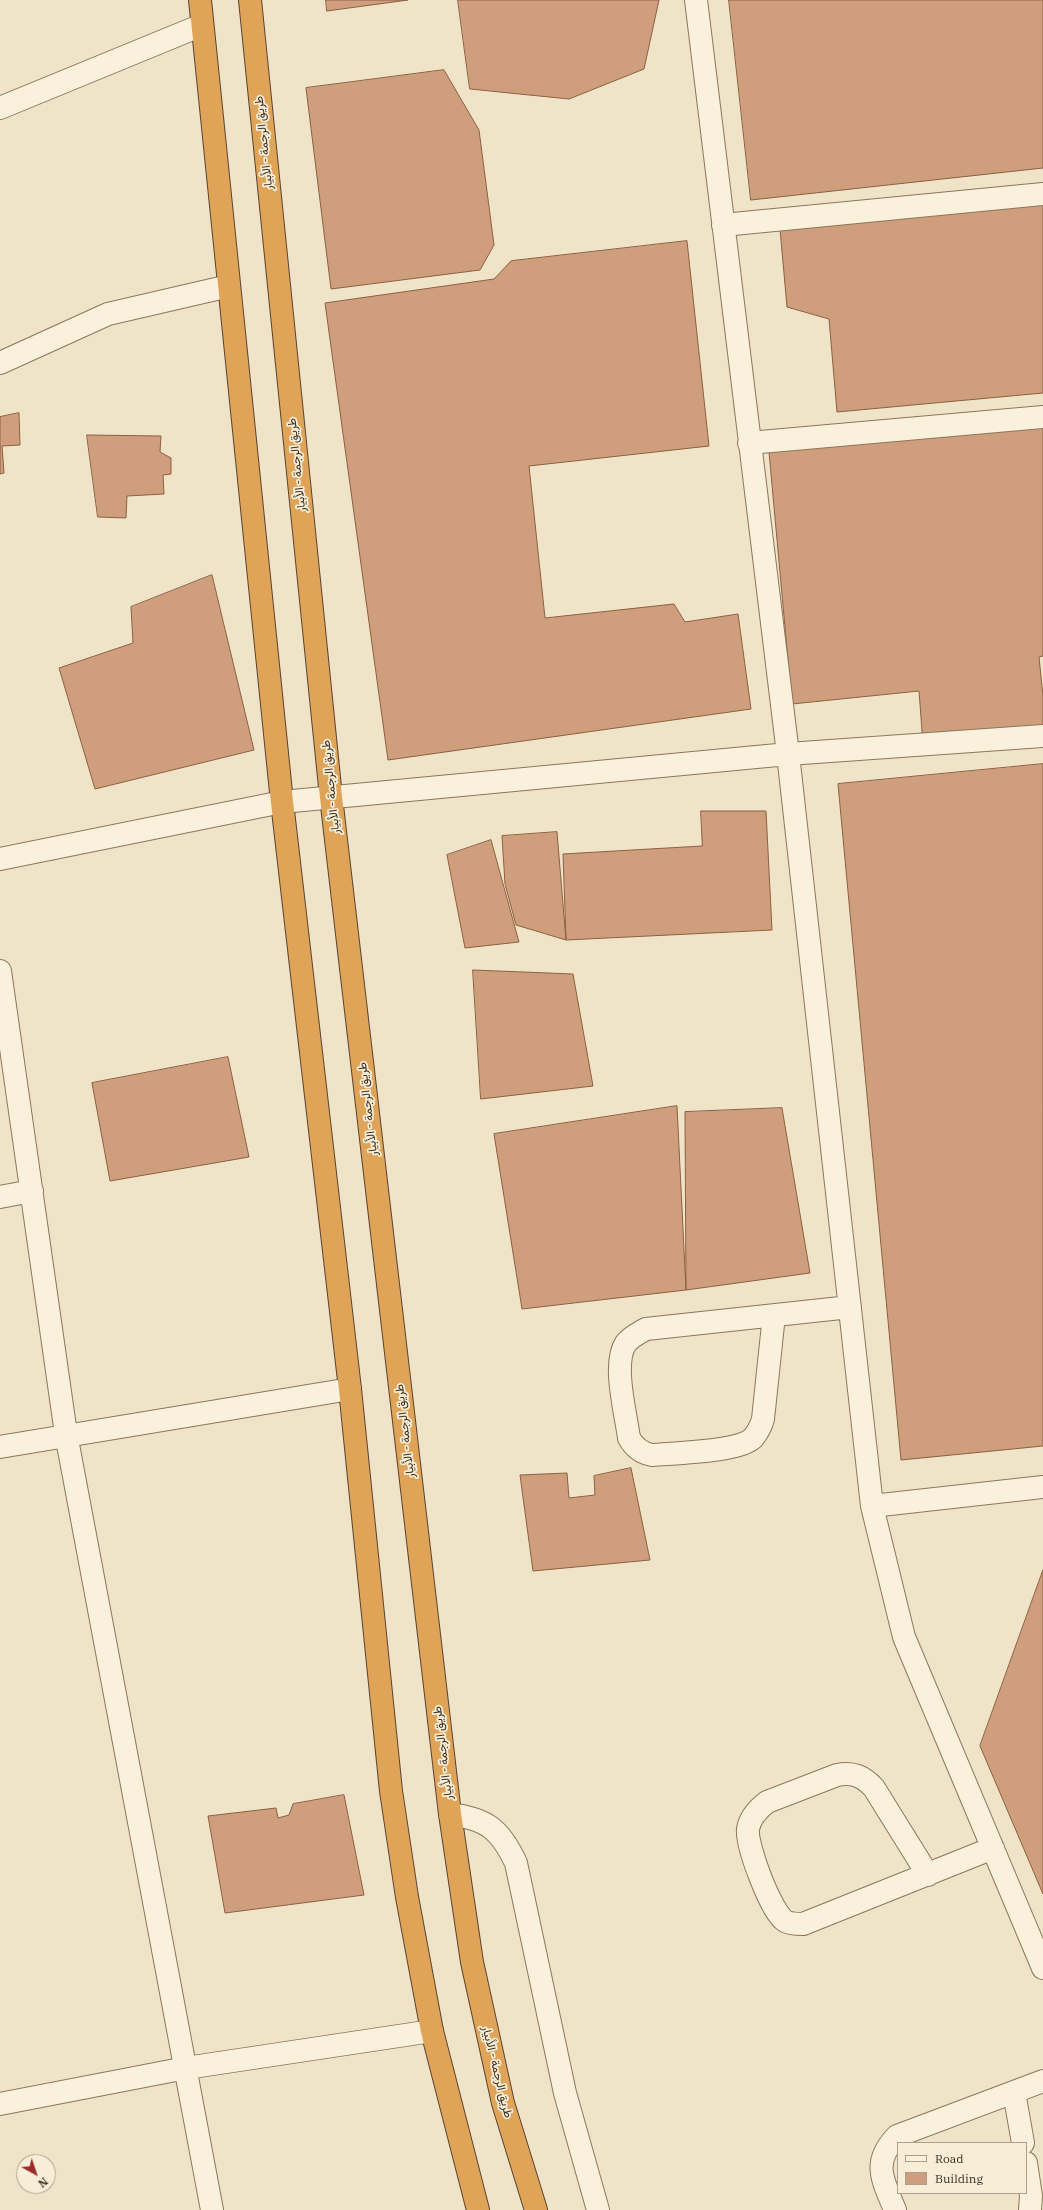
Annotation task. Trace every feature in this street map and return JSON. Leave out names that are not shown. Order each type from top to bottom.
[{"type":"highway","points":[[200,0],[282,802],[350,1389],[391,1791],[407,1897],[432,2031],[478,2210]]},
{"type":"highway","name":"طريق الرجمة - الأبيار","points":[[250,0],[331,797],[450,1814],[473,1969],[503,2103],[536,2210]]},
{"type":"street","points":[[696,0],[788,754],[872,1506],[904,1637],[1043,1968]]},
{"type":"street","points":[[0,108],[202,25]]},
{"type":"street","points":[[723,225],[1043,194]]},
{"type":"street","points":[[0,363],[108,314],[229,286]]},
{"type":"street","points":[[749,443],[1043,417]]},
{"type":"street","points":[[0,859],[282,802],[788,754],[1043,736]]},
{"type":"street","points":[[0,971],[66,1434],[212,2210]]},
{"type":"street","points":[[0,1197],[32,1191]]},
{"type":"street","points":[[774,1315],[763,1419],[759,1430],[752,1438],[735,1447],[652,1455],[645,1454],[633,1445],[629,1438],[619,1364],[626,1344],[635,1335],[646,1329],[774,1315],[850,1307]]},
{"type":"street","points":[[0,1447],[66,1434],[350,1389]]},
{"type":"street","points":[[872,1506],[1043,1487]]},
{"type":"street","points":[[928,1875],[874,1788],[858,1775],[837,1775],[767,1802],[758,1809],[751,1818],[748,1828],[751,1848],[772,1904],[777,1914],[785,1921],[793,1924],[803,1924],[928,1875],[993,1848]]},
{"type":"street","points":[[450,1814],[472,1817],[486,1824],[498,1833],[509,1847],[516,1863],[565,2094],[598,2210]]},
{"type":"street","points":[[0,2104],[186,2068],[432,2031]]},
{"type":"street","points":[[895,2210],[881,2176],[881,2165],[884,2153],[897,2136],[1043,2081]]},
{"type":"street","points":[[1014,2092],[1023,2142]]},
{"type":"street","points":[[1027,2168],[1032,2196],[1030,2210]]},
{"type":"building","points":[[326,0],[408,0],[327,11]]},
{"type":"building","points":[[458,0],[659,0],[644,69],[569,99],[470,89]]},
{"type":"building","points":[[729,0],[1043,0],[1043,168],[751,200]]},
{"type":"building","points":[[444,70],[479,130],[494,245],[480,270],[331,289],[306,88]]},
{"type":"building","points":[[1043,205],[1043,393],[837,412],[829,319],[787,307],[780,229]]},
{"type":"building","points":[[687,241],[709,446],[529,466],[545,618],[674,604],[685,622],[738,614],[751,709],[388,760],[325,303],[494,279],[511,261]]},
{"type":"building","points":[[19,413],[20,445],[2,446],[4,473],[0,474],[0,417]]},
{"type":"building","points":[[1043,425],[1043,656],[1039,657],[1043,696],[1043,732],[923,744],[919,691],[792,704],[769,452]]},
{"type":"building","points":[[87,435],[161,436],[160,452],[171,458],[171,474],[163,475],[164,494],[127,496],[126,518],[98,517]]},
{"type":"building","points":[[212,575],[254,750],[95,789],[59,668],[133,643],[131,607]]},
{"type":"building","points":[[1043,764],[1043,1446],[901,1460],[838,784]]},
{"type":"building","points":[[701,811],[766,811],[772,930],[566,940],[563,854],[702,846]]},
{"type":"building","points":[[557,832],[566,940],[516,925],[505,884],[502,836]]},
{"type":"building","points":[[491,840],[519,942],[465,948],[447,855]]},
{"type":"building","points":[[473,970],[573,974],[593,1086],[481,1099]]},
{"type":"building","points":[[228,1057],[249,1157],[110,1181],[92,1083]]},
{"type":"building","points":[[677,1106],[686,1290],[522,1309],[494,1134]]},
{"type":"building","points":[[782,1108],[810,1273],[686,1290],[685,1112]]},
{"type":"building","points":[[631,1468],[650,1560],[533,1571],[520,1475],[567,1473],[569,1498],[595,1495],[594,1476]]},
{"type":"building","points":[[1043,1570],[1043,1894],[980,1746]]},
{"type":"building","points":[[344,1795],[364,1895],[225,1913],[208,1816],[276,1808],[278,1818],[289,1815],[293,1804]]}]
